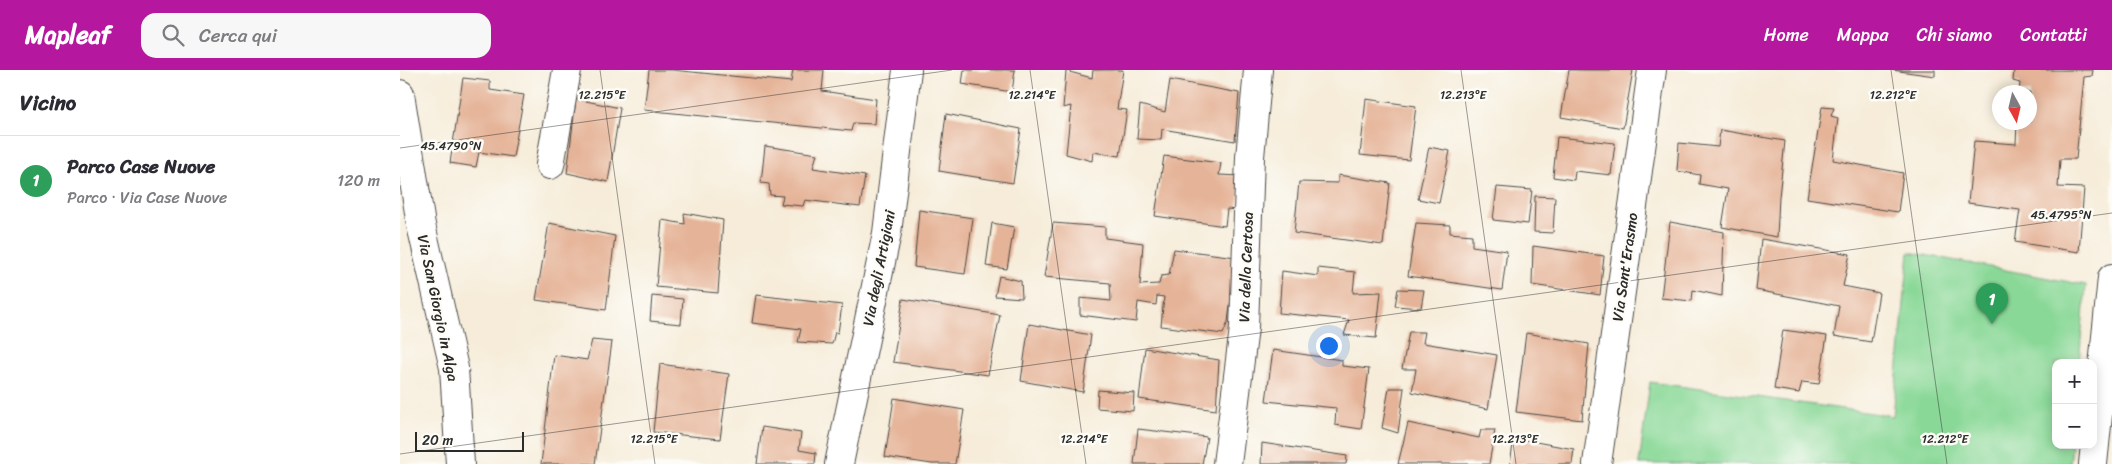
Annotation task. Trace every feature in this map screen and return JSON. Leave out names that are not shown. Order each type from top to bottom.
[{"type":"street","points":[[550,165],[567,70]]},
{"type":"street","name":"Via degli Artigiani","points":[[839,464],[887,233],[907,70]]},
{"type":"street","name":"Via della Certosa","points":[[1227,464],[1244,328],[1250,157],[1258,70]]},
{"type":"street","name":"Via Sant'Erasmo","points":[[1597,464],[1652,70]]},
{"type":"street","name":"Via San Giorgio in Alga","points":[[400,94],[421,226],[454,368],[460,464]]},
{"type":"street","points":[[2093,464],[2112,278]]},
{"type":"green space","points":[[1909,252],[2086,285],[2079,359],[2052,359],[2052,449],[2072,449],[2070,464],[1639,464],[1650,382],[1893,416]]},
{"type":"building","points":[[649,70],[672,70],[791,82],[793,70],[824,70],[822,91],[876,99],[874,124],[853,123],[851,131],[644,110]]},
{"type":"building","points":[[964,70],[1015,70],[1012,92],[962,84]]},
{"type":"building","points":[[1093,70],[1123,70],[1117,109],[1127,110],[1120,156],[1093,152],[1092,161],[1066,154],[1071,106],[1063,108],[1066,71],[1092,78]]},
{"type":"building","points":[[1569,70],[1633,70],[1623,128],[1561,117]]},
{"type":"building","points":[[1892,70],[1935,70],[1935,76]]},
{"type":"building","points":[[2014,70],[2093,70],[2092,76],[2084,77],[2076,159],[2060,159],[2058,187],[2084,188],[2079,252],[2015,242],[2020,210],[1968,203],[1974,141],[2016,144],[2017,130],[2037,130],[2037,85],[2020,85],[2020,83],[2013,81]]},
{"type":"building","points":[[463,78],[490,81],[490,90],[524,95],[513,157],[479,152],[476,167],[450,163]]},
{"type":"building","points":[[1170,80],[1239,93],[1235,141],[1162,129],[1161,140],[1137,139],[1140,105],[1165,112]]},
{"type":"building","points":[[576,99],[620,108],[608,182],[567,173]]},
{"type":"building","points":[[1366,99],[1416,106],[1409,160],[1360,155]]},
{"type":"building","points":[[1822,107],[1834,108],[1831,116],[1838,118],[1833,160],[1903,173],[1898,212],[1807,198]]},
{"type":"building","points":[[946,114],[1021,129],[1013,183],[939,171]]},
{"type":"building","points":[[1720,130],[1785,141],[1777,237],[1722,227],[1728,189],[1699,184],[1700,175],[1677,171],[1679,143],[1718,147]]},
{"type":"building","points":[[1557,137],[1615,143],[1611,175],[1575,171],[1574,180],[1553,177]]},
{"type":"building","points":[[765,146],[817,154],[813,168],[865,176],[860,207],[805,200],[803,206],[781,204],[783,196],[770,195],[769,184],[761,183]]},
{"type":"building","points":[[1429,147],[1450,151],[1439,203],[1418,199]]},
{"type":"building","points":[[1164,156],[1221,163],[1219,175],[1241,176],[1237,210],[1227,209],[1225,226],[1155,216]]},
{"type":"building","points":[[1338,175],[1390,183],[1383,245],[1294,233],[1299,182],[1338,183]]},
{"type":"building","points":[[1497,187],[1532,190],[1528,224],[1493,220]]},
{"type":"building","points":[[1535,196],[1555,197],[1553,233],[1534,232]]},
{"type":"building","points":[[919,210],[973,218],[965,274],[914,267]]},
{"type":"building","points":[[684,213],[723,220],[718,293],[656,287],[662,220],[685,224]]},
{"type":"building","points":[[1670,222],[1724,232],[1722,296],[1693,290],[1692,301],[1661,298]]},
{"type":"building","points":[[549,223],[615,236],[606,310],[536,300]]},
{"type":"building","points":[[992,223],[1014,227],[1007,269],[986,266]]},
{"type":"building","points":[[1053,223],[1105,227],[1105,238],[1143,243],[1140,285],[1159,284],[1161,276],[1169,275],[1174,249],[1236,257],[1228,322],[1223,334],[1161,326],[1164,297],[1157,296],[1156,305],[1138,302],[1136,322],[1080,315],[1080,298],[1111,301],[1110,283],[1044,277]]},
{"type":"building","points":[[1416,223],[1450,225],[1450,233],[1472,235],[1472,246],[1507,251],[1502,290],[1408,276]]},
{"type":"building","points":[[1761,239],[1850,254],[1843,286],[1879,293],[1871,342],[1834,336],[1839,306],[1756,290]]},
{"type":"building","points":[[1533,246],[1604,256],[1600,295],[1532,285]]},
{"type":"building","points":[[1318,268],[1355,272],[1353,293],[1381,292],[1376,338],[1344,335],[1349,320],[1279,313],[1282,271],[1318,276]]},
{"type":"building","points":[[999,276],[1021,281],[1022,298],[995,296]]},
{"type":"building","points":[[1398,289],[1424,290],[1421,308],[1395,306]]},
{"type":"building","points":[[756,295],[842,305],[838,333],[835,332],[832,344],[798,342],[801,329],[752,323]]},
{"type":"building","points":[[652,296],[683,299],[681,324],[650,321]]},
{"type":"building","points":[[903,299],[1000,315],[988,375],[893,362]]},
{"type":"building","points":[[1029,324],[1091,335],[1083,392],[1021,381]]},
{"type":"building","points":[[1783,330],[1827,336],[1819,384],[1802,382],[1799,393],[1774,389]]},
{"type":"building","points":[[1409,332],[1425,332],[1423,343],[1497,355],[1488,409],[1412,392],[1416,369],[1402,369]]},
{"type":"building","points":[[1526,333],[1589,344],[1582,420],[1516,412]]},
{"type":"building","points":[[592,340],[612,342],[595,464],[541,464],[554,355],[587,360]]},
{"type":"building","points":[[1145,348],[1219,360],[1216,410],[1139,399]]},
{"type":"building","points":[[1273,350],[1342,360],[1342,366],[1369,369],[1361,429],[1335,425],[1336,408],[1266,401]]},
{"type":"building","points":[[660,364],[729,374],[720,439],[653,432]]},
{"type":"building","points":[[1389,388],[1404,388],[1398,433],[1382,428]]},
{"type":"building","points":[[1098,390],[1134,393],[1133,411],[1097,408]]},
{"type":"building","points":[[894,398],[964,410],[955,464],[932,464],[885,457]]},
{"type":"building","points":[[1408,423],[1479,438],[1481,430],[1495,430],[1489,464],[1398,464]]},
{"type":"building","points":[[762,427],[801,433],[799,450],[816,453],[815,464],[757,464]]},
{"type":"building","points":[[1138,429],[1207,437],[1202,464],[1134,464]]},
{"type":"building","points":[[1514,438],[1574,449],[1572,464],[1510,464]]},
{"type":"building","points":[[1262,443],[1347,456],[1346,464],[1261,464]]},
{"type":"place","name":"Parco Case Nuove","points":[[1992,324]]}]
